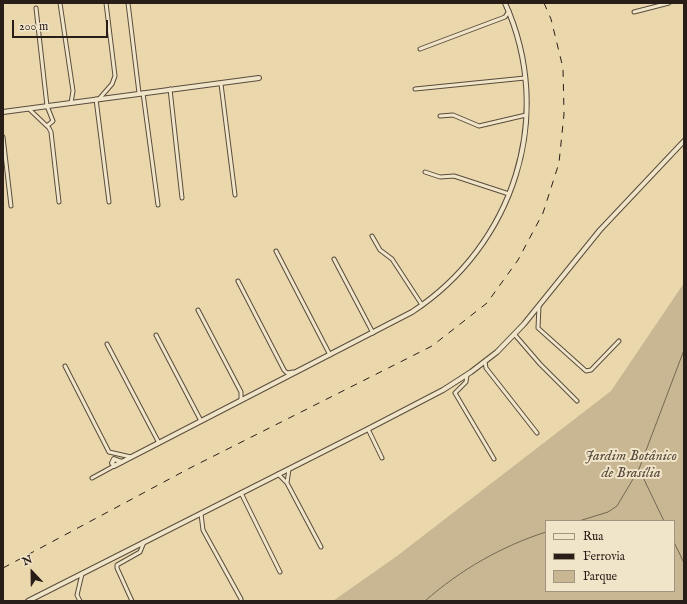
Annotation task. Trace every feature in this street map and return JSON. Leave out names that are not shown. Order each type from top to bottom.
[{"type":"street","points":[[60,3],[73,91],[71,103]]},
{"type":"street","points":[[106,3],[115,76],[112,84],[98,99],[108,202]]},
{"type":"street","points":[[128,3],[158,205]]},
{"type":"street","points":[[92,478],[248,396],[373,333],[422,305],[455,278],[481,248],[495,225],[510,194],[518,168],[526,115],[527,78],[519,38],[505,3]]},
{"type":"street","points":[[634,12],[668,3]]},
{"type":"street","points":[[36,8],[47,106],[53,121],[47,126]]},
{"type":"street","points":[[505,17],[509,11]]},
{"type":"street","points":[[420,49],[505,17],[512,18]]},
{"type":"street","points":[[3,112],[28,110],[47,106],[259,78]]},
{"type":"street","points":[[415,89],[527,78]]},
{"type":"street","points":[[221,84],[235,195]]},
{"type":"street","points":[[170,89],[182,198]]},
{"type":"street","points":[[28,110],[47,126],[51,132],[59,202]]},
{"type":"street","points":[[440,116],[453,115],[479,126],[526,115]]},
{"type":"street","points":[[3,137],[11,206]]},
{"type":"street","points":[[28,601],[368,429],[443,390],[480,366],[514,335],[600,230],[684,141]]},
{"type":"street","points":[[425,172],[440,177],[454,176],[510,194]]},
{"type":"street","points":[[372,236],[382,252],[392,259],[422,305]]},
{"type":"street","points":[[276,251],[330,355]]},
{"type":"street","points":[[334,260],[373,333]]},
{"type":"street","points":[[238,281],[284,370],[288,373],[297,371]]},
{"type":"street","points":[[539,306],[538,328],[586,371],[591,370],[618,341]]},
{"type":"street","points":[[198,310],[241,392],[241,400]]},
{"type":"street","points":[[156,335],[201,421]]},
{"type":"street","points":[[514,335],[540,364],[577,401]]},
{"type":"street","points":[[107,344],[159,443]]},
{"type":"street","points":[[485,362],[486,368],[537,433]]},
{"type":"street","points":[[65,366],[109,452],[131,457]]},
{"type":"street","points":[[480,366],[486,368]]},
{"type":"street","points":[[467,375],[466,382],[455,393],[494,459]]},
{"type":"street","points":[[241,392],[248,396]]},
{"type":"street","points":[[368,429],[382,458]]},
{"type":"street","points":[[287,483],[289,469]]},
{"type":"street","points":[[278,474],[287,483],[321,547]]},
{"type":"street","points":[[242,493],[280,572]]},
{"type":"street","points":[[201,514],[203,530],[241,599]]},
{"type":"street","points":[[132,601],[116,568],[117,565],[140,552],[144,542]]},
{"type":"street","points":[[80,601],[77,595],[82,573]]},
{"type":"green space","name":"Jardim Botânico de Brasília","points":[[684,283],[684,601],[333,601],[397,556],[611,391]]},
{"type":"waterway","points":[[582,520],[608,512],[617,506],[639,469],[684,350]]},
{"type":"waterway","points":[[639,469],[664,520]]},
{"type":"waterway","points":[[425,601],[452,579],[482,560],[513,544],[545,532]]},
{"type":"waterway","points":[[675,544],[684,563]]},
{"type":"railway","points":[[3,568],[190,468],[432,346],[487,303],[518,260],[543,213],[559,163],[564,114],[563,68],[551,19],[544,3]]}]
